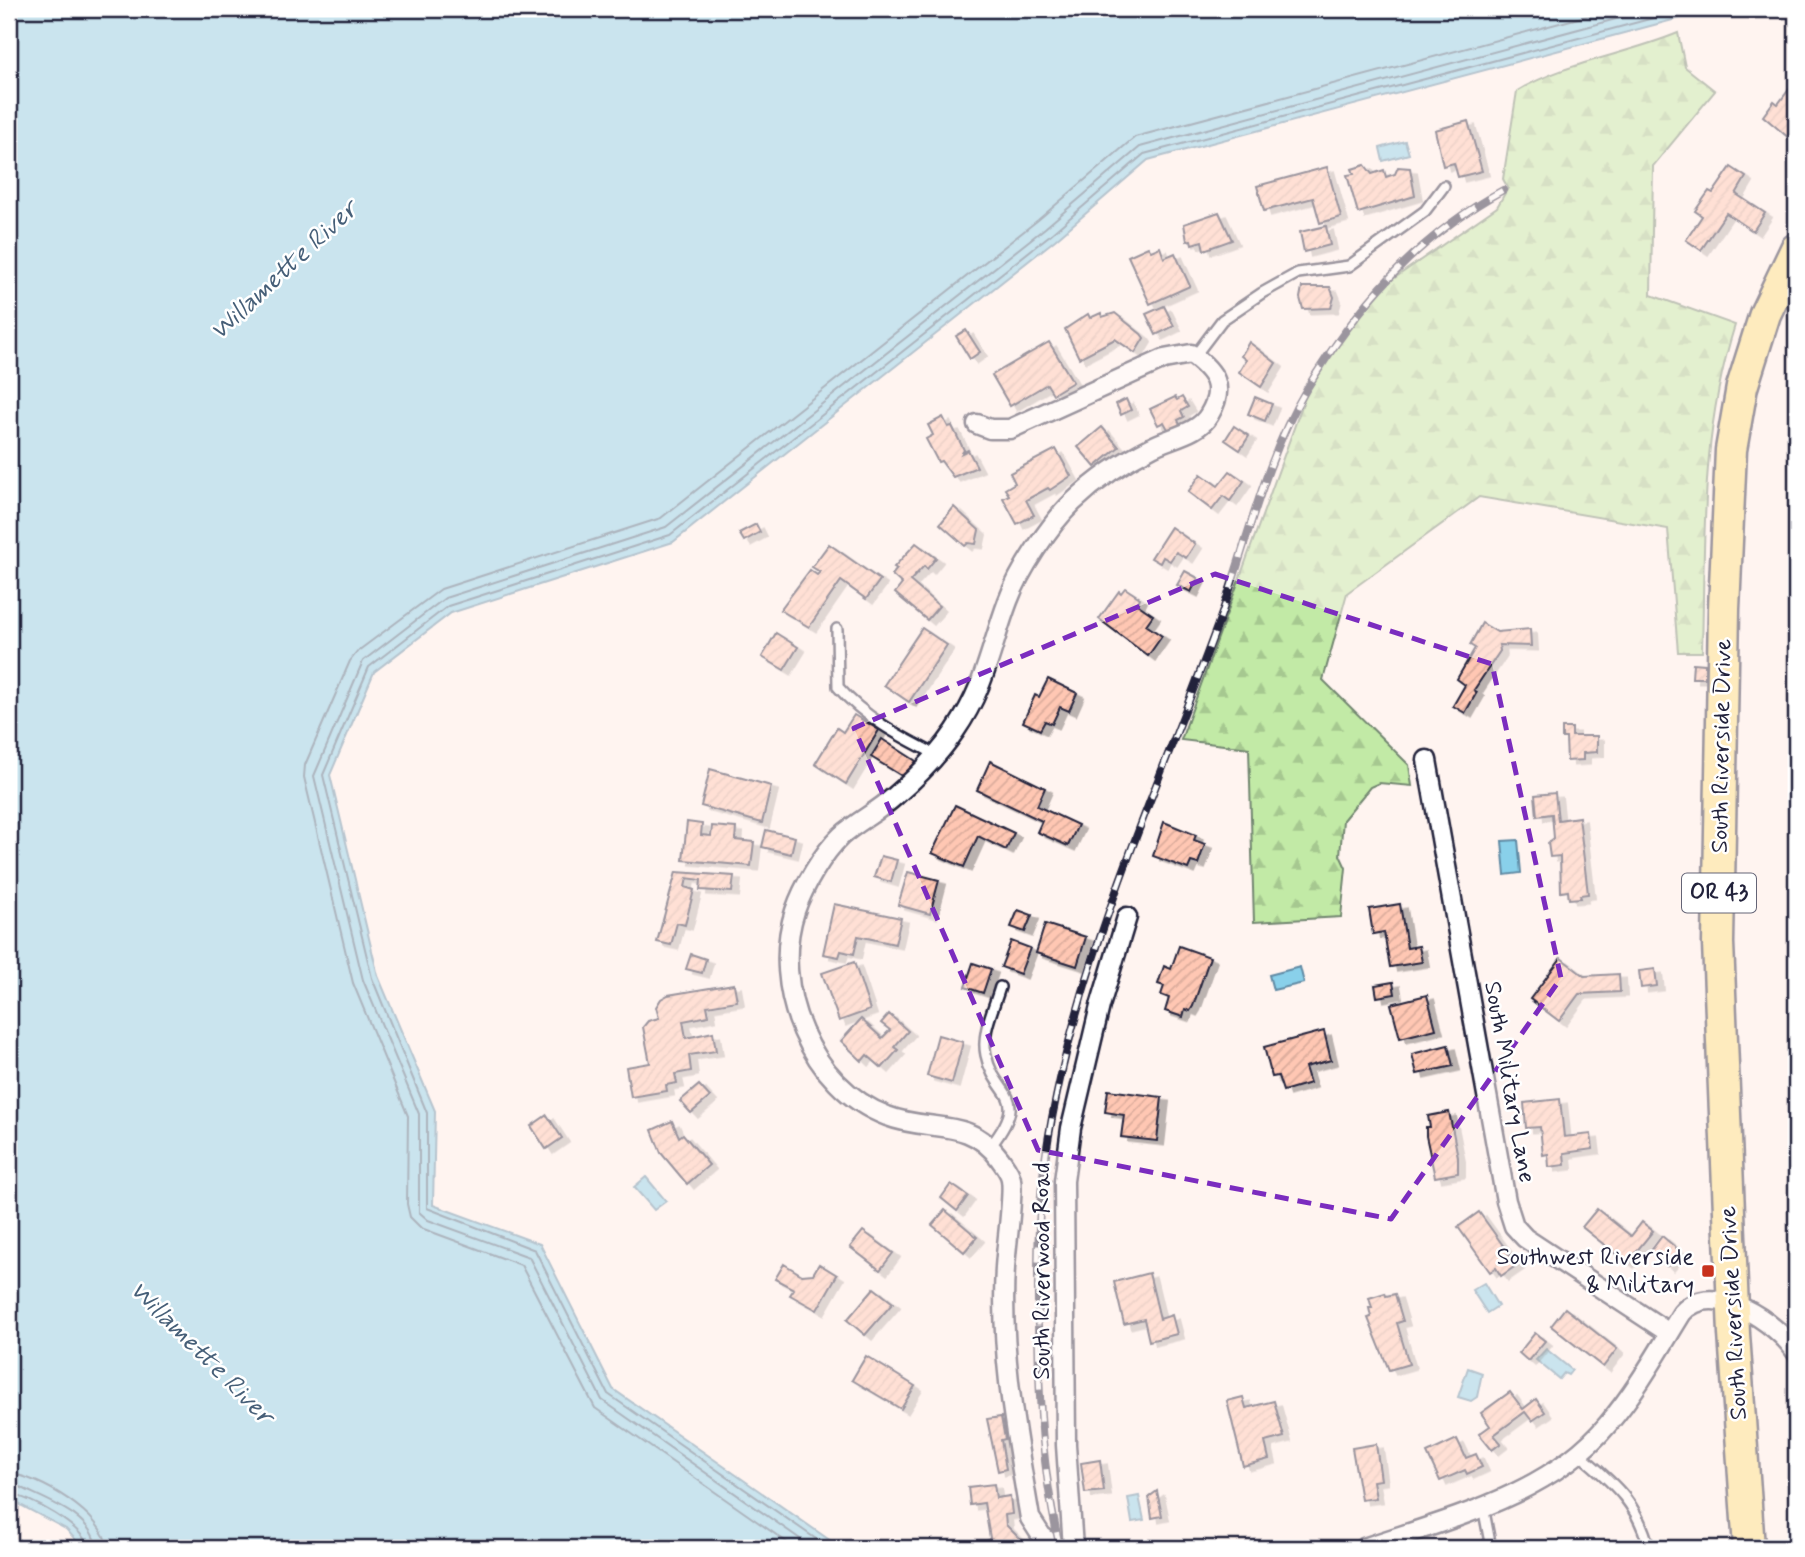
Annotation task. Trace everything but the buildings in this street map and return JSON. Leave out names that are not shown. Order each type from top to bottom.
[{"type":"main road","name":"South Riverside Drive","points":[[1749,1548],[1733,1304],[1718,943],[1724,609],[1731,450],[1742,387],[1765,314],[1796,249]]},
{"type":"street","points":[[977,424],[990,429],[1010,429],[1164,359],[1191,355],[1194,357]]},
{"type":"street","name":"South Riverwood Road","points":[[1056,1548],[1041,1535],[1030,1518],[1008,1390],[1005,1273],[1011,1179],[990,1147],[969,1132],[899,1121],[852,1097],[827,1072],[802,1029],[790,991],[790,950],[795,912],[815,872],[840,837],[895,796],[953,734],[980,690],[1009,598],[1043,540],[1071,504],[1114,469],[1152,447],[1198,427],[1207,419],[1218,398],[1215,377],[1209,367],[1194,357]]},
{"type":"street","name":"South Military Lane","points":[[1427,760],[1506,1201],[1514,1226],[1547,1255],[1669,1333]]},
{"type":"street","name":"South Riverwood Road","points":[[1073,1548],[1066,1445],[1064,1181],[1071,1128],[1094,1033],[1127,917]]},
{"type":"street","points":[[1364,1548],[1482,1506],[1543,1478],[1578,1453],[1618,1412],[1682,1313],[1694,1303],[1714,1300],[1733,1304],[1772,1325],[1796,1352]]},
{"type":"lane","points":[[1194,357],[1222,320],[1298,273],[1349,266],[1425,211],[1444,186]]},
{"type":"lane","points":[[837,629],[838,687],[851,702],[896,735],[935,754]]},
{"type":"lane","points":[[990,1147],[1005,1126],[1010,1107],[1009,1096],[985,1054],[986,1034],[1000,987]]},
{"type":"lane","points":[[1578,1453],[1629,1500],[1643,1526],[1649,1548]]},
{"type":"lane","points":[[1482,1506],[1491,1548]]},
{"type":"highlighted area","points":[[1215,574],[1492,664],[1561,978],[1391,1219],[1038,1150],[854,728]]},
{"type":"green space","points":[[1678,33],[1685,67],[1715,91],[1653,166],[1651,295],[1735,325],[1724,366],[1710,447],[1702,652],[1678,652],[1668,529],[1479,497],[1347,593],[1323,680],[1409,765],[1412,786],[1379,783],[1370,787],[1343,820],[1340,855],[1346,868],[1341,917],[1254,922],[1249,748],[1181,740],[1307,392],[1337,340],[1373,293],[1497,207],[1508,188],[1503,179],[1517,91],[1555,73]]},
{"type":"water","name":"Willamette River","points":[[9,9],[1714,9],[1148,160],[1055,240],[673,542],[451,613],[374,672],[330,775],[378,976],[435,1111],[433,1205],[540,1244],[613,1389],[841,1548],[83,1548],[66,1529],[9,1499]]},
{"type":"water","points":[[1405,141],[1409,154],[1383,161],[1380,148]]},
{"type":"water","points":[[1518,840],[1521,873],[1505,875],[1502,841]]},
{"type":"water","points":[[1300,967],[1304,983],[1273,990],[1269,975]]},
{"type":"water","points":[[646,1177],[666,1201],[654,1210],[634,1187]]},
{"type":"water","points":[[1484,1283],[1498,1306],[1487,1313],[1472,1290]]},
{"type":"water","points":[[1546,1349],[1572,1370],[1568,1375],[1564,1373],[1559,1379],[1536,1360]]},
{"type":"water","points":[[1468,1368],[1482,1373],[1477,1397],[1471,1401],[1458,1397]]},
{"type":"water","points":[[1139,1496],[1144,1520],[1132,1522],[1128,1498]]},
{"type":"railway","points":[[1060,1548],[1045,1464],[1041,1410],[1038,1251],[1043,1176],[1055,1103],[1072,1031],[1116,890],[1222,613],[1269,470],[1292,415],[1346,330],[1391,276],[1443,229],[1503,190]]},
{"type":"place","name":"Southwest Riverside & Military","points":[[1708,1271]]}]
